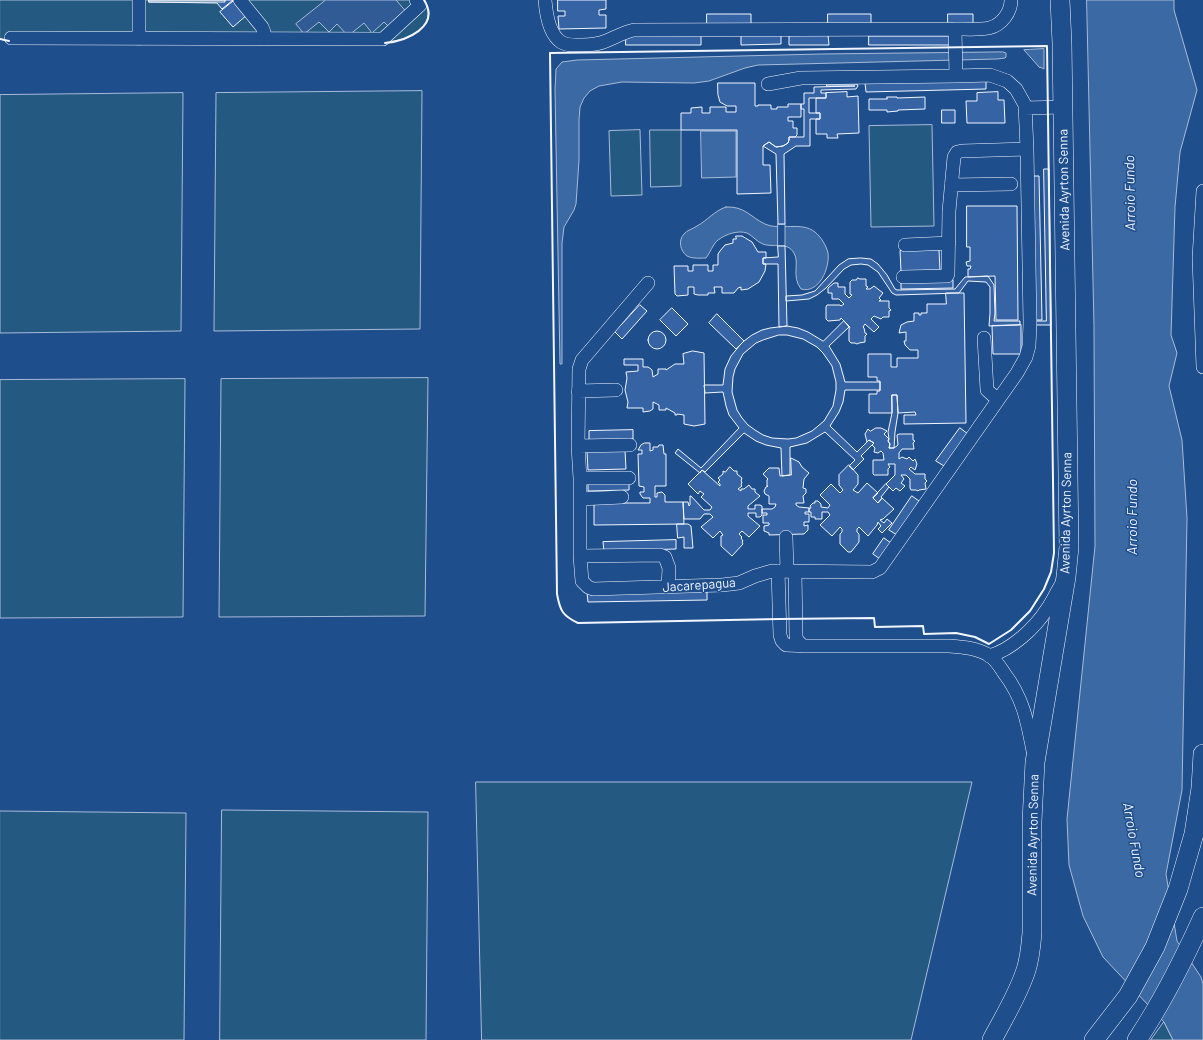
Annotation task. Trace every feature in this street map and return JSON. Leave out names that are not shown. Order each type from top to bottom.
[{"type":"highway","name":"Avenida Ayrton Senna","points":[[992,1040],[1015,998],[1026,969],[1030,952],[1032,933],[1032,821],[1035,762],[1066,577],[1069,547],[1062,43],[1060,0]]},
{"type":"highway","points":[[1094,1040],[1128,996],[1156,947],[1178,889],[1194,834],[1201,788],[1203,754]]},
{"type":"highway","points":[[1138,1040],[1150,1022],[1182,963],[1203,917]]},
{"type":"lane","points":[[139,0],[139,39]]},
{"type":"lane","points":[[240,0],[262,27],[265,39]]},
{"type":"lane","points":[[11,38],[383,39],[420,5],[416,0]]},
{"type":"lane","points":[[545,0],[550,29],[560,42],[570,45],[591,45],[606,42],[622,33],[634,30],[990,28],[1000,23],[1005,17],[1011,7],[1011,0]]},
{"type":"lane","points":[[955,29],[956,70]]},
{"type":"lane","points":[[768,84],[800,78],[956,70],[990,75],[1007,80],[1016,89],[1022,98],[1025,108],[1030,323],[1029,346],[1026,357],[998,400],[986,390],[984,338]]},
{"type":"lane","points":[[1025,108],[1063,107]]},
{"type":"lane","points":[[903,277],[947,276],[949,272],[949,210],[954,157],[957,152],[1027,149]]},
{"type":"lane","points":[[952,185],[1011,184]]},
{"type":"lane","points":[[1203,191],[1199,258],[1203,367]]},
{"type":"lane","points":[[905,245],[949,243]]},
{"type":"lane","points":[[648,283],[582,360],[579,369],[578,446],[580,478],[580,556],[660,555],[665,557],[669,568],[668,587]]},
{"type":"lane","points":[[578,391],[616,390]]},
{"type":"lane","name":"Jacarepagua","points":[[580,556],[582,581],[588,587],[593,589],[722,585],[739,583],[760,574],[772,571],[872,572],[880,568],[998,400]]},
{"type":"lane","points":[[578,446],[630,445]]},
{"type":"lane","points":[[580,478],[628,478]]},
{"type":"lane","points":[[580,499],[622,497]]},
{"type":"lane","points":[[786,537],[787,571],[780,635],[782,641],[786,644],[795,646],[948,646],[968,648],[989,656],[1001,668],[1018,693],[1028,722],[1035,762]]},
{"type":"lane","points":[[989,656],[1006,649],[1024,635],[1036,623],[1046,610],[1066,577]]},
{"type":"shaded area","points":[[0,0],[424,0],[428,10],[428,18],[419,31],[403,39],[385,43],[8,41],[0,39]]},
{"type":"shaded area","points":[[326,0],[396,0],[409,15],[392,30],[384,22],[372,33],[364,23],[348,36],[337,24],[329,32],[319,22],[304,34],[296,24]]},
{"type":"shaded area","points":[[422,91],[420,329],[214,331],[216,93]]},
{"type":"shaded area","points":[[183,93],[181,331],[0,333],[0,95]]},
{"type":"shaded area","points":[[932,125],[934,226],[871,227],[869,126]]},
{"type":"shaded area","points":[[640,130],[642,195],[611,196],[609,131]]},
{"type":"shaded area","points":[[650,130],[681,130],[681,186],[651,187]]},
{"type":"shaded area","points":[[428,378],[425,616],[219,617],[221,379]]},
{"type":"shaded area","points":[[185,379],[183,617],[0,618],[0,380]]},
{"type":"shaded area","points":[[476,782],[972,782],[911,1040],[482,1040]]},
{"type":"shaded area","points":[[222,810],[428,812],[426,1040],[220,1040]]},
{"type":"shaded area","points":[[0,811],[186,813],[184,1040],[0,1040]]},
{"type":"shaded area","points":[[1164,1022],[1173,1040],[1151,1040]]},
{"type":"water","name":"Arroio Fundo","points":[[1087,0],[1174,0],[1174,10],[1197,90],[1180,152],[1175,207],[1171,335],[1177,353],[1169,386],[1182,440],[1187,518],[1182,790],[1166,874],[1177,941],[1201,977],[1203,984],[1203,1040],[1173,1040],[1164,1022],[1103,957],[1083,916],[1069,865],[1067,819],[1095,546],[1094,326]]},
{"type":"water","points":[[1044,49],[1044,69],[1040,68],[1024,50]]},
{"type":"water","points":[[1006,53],[1006,57],[997,59],[758,65],[709,81],[694,83],[622,82],[599,86],[590,91],[584,98],[580,107],[576,204],[564,227],[562,243],[562,364],[560,364],[555,89],[556,69],[562,62],[577,60],[821,54]]},
{"type":"water","points":[[701,131],[736,131],[736,177],[702,178]]},
{"type":"water","points":[[726,207],[733,207],[743,210],[765,224],[771,226],[797,226],[804,227],[815,232],[823,241],[828,253],[827,266],[818,284],[807,290],[801,289],[796,275],[796,257],[791,249],[784,246],[763,244],[749,234],[743,232],[732,233],[718,240],[706,258],[694,258],[687,256],[683,251],[680,242],[682,236],[687,231],[701,224]]},
{"type":"pier","points":[[778,224],[785,224],[785,246],[778,246]]},
{"type":"building","points":[[149,0],[233,0],[222,9],[217,3],[149,2]]},
{"type":"building","points":[[149,0],[225,0],[225,2],[149,2]]},
{"type":"building","points":[[235,0],[248,14],[233,27],[220,12]]},
{"type":"building","points":[[558,0],[606,0],[606,9],[599,10],[599,15],[606,15],[606,28],[559,29],[558,16],[565,16],[565,11],[558,11]]},
{"type":"building","points":[[707,14],[751,14],[751,24],[707,24]]},
{"type":"building","points":[[828,14],[871,14],[871,24],[828,24]]},
{"type":"building","points":[[948,14],[973,14],[973,24],[948,24]]},
{"type":"building","points":[[626,35],[701,35],[701,45],[626,45]]},
{"type":"building","points":[[781,35],[781,44],[741,45],[741,36]]},
{"type":"building","points":[[828,35],[829,45],[789,45],[789,36]]},
{"type":"building","points":[[869,36],[951,36],[951,45],[869,45]]},
{"type":"building","points":[[986,80],[986,89],[866,92],[865,83]]},
{"type":"building","points":[[718,83],[755,83],[755,106],[771,105],[771,109],[777,109],[777,107],[788,107],[788,104],[801,104],[801,117],[788,117],[788,121],[793,121],[793,128],[797,128],[797,135],[795,137],[789,137],[788,143],[783,146],[776,147],[769,142],[763,146],[763,165],[770,165],[771,193],[737,194],[737,130],[681,130],[681,113],[691,113],[691,108],[702,107],[702,113],[710,113],[710,107],[726,107],[726,112],[736,112],[736,106],[727,106],[720,102],[718,95]]},
{"type":"building","points":[[827,84],[857,84],[858,86],[856,89],[821,90],[821,93],[826,93],[826,98],[809,98],[809,113],[820,113],[820,119],[810,119],[810,146],[796,146],[784,154],[785,224],[778,224],[776,154],[763,146],[769,142],[776,147],[783,146],[788,143],[789,137],[804,137],[804,109],[801,109],[801,104],[804,104],[804,93],[814,93],[814,87],[855,86],[827,86]]},
{"type":"building","points":[[847,92],[847,97],[858,96],[859,133],[837,134],[838,138],[827,138],[827,134],[816,134],[816,119],[820,119],[820,113],[816,113],[816,98],[826,98],[826,93]]},
{"type":"building","points":[[998,92],[998,100],[1004,100],[1005,123],[967,123],[966,101],[977,101],[977,93]]},
{"type":"building","points":[[887,97],[925,97],[925,109],[887,112],[887,110],[869,110],[869,99],[887,99]]},
{"type":"building","points":[[942,110],[955,110],[955,123],[942,123]]},
{"type":"building","points":[[1044,169],[1049,169],[1051,325],[1034,325],[1034,321],[1046,321]]},
{"type":"building","points":[[1031,176],[1039,176],[1042,320],[1034,320]]},
{"type":"building","points":[[967,206],[1017,206],[1018,320],[996,320],[995,276],[968,277],[968,269],[970,269],[971,266],[967,266],[966,262],[970,261],[970,247],[967,247]]},
{"type":"building","points":[[736,236],[742,236],[752,242],[758,252],[766,252],[766,258],[763,258],[763,264],[766,264],[765,271],[759,282],[748,289],[741,290],[741,287],[738,288],[734,293],[722,293],[722,287],[714,287],[715,293],[698,295],[694,294],[694,287],[688,287],[688,295],[677,296],[675,294],[674,266],[688,266],[688,271],[693,271],[693,265],[708,265],[708,271],[713,271],[713,265],[718,265],[718,254],[725,245],[733,243],[733,239],[736,239]]},
{"type":"building","points":[[778,246],[785,246],[787,326],[779,327],[778,264],[763,264],[763,258],[778,257]]},
{"type":"building","points":[[939,250],[940,270],[901,271],[900,251]]},
{"type":"building","points":[[848,259],[871,259],[878,264],[897,290],[955,289],[965,277],[988,276],[994,285],[994,321],[1020,321],[1020,325],[989,326],[990,287],[986,282],[968,281],[959,293],[896,295],[892,293],[878,272],[868,265],[861,264],[851,265],[844,269],[826,288],[809,299],[786,301],[786,296],[802,295],[815,291],[839,265]]},
{"type":"building","points":[[858,278],[866,279],[866,286],[868,287],[866,289],[870,289],[874,286],[883,293],[879,298],[881,300],[879,301],[889,301],[889,308],[891,310],[889,311],[889,317],[883,317],[881,319],[874,316],[871,319],[879,327],[874,332],[865,324],[863,327],[865,333],[867,334],[865,336],[865,342],[857,344],[849,341],[850,327],[841,318],[840,320],[828,321],[826,319],[826,307],[827,305],[841,306],[844,304],[839,299],[832,299],[832,293],[828,293],[828,288],[834,283],[838,283],[838,287],[845,287],[845,294],[849,298],[852,295],[850,294],[850,282]]},
{"type":"building","points":[[953,280],[953,288],[901,289],[901,281]]},
{"type":"building","points":[[946,293],[964,293],[966,423],[904,424],[904,415],[916,415],[915,412],[898,413],[897,395],[892,395],[892,413],[869,413],[869,394],[877,394],[877,391],[880,391],[880,381],[877,381],[877,377],[868,377],[868,354],[891,354],[891,367],[897,367],[897,358],[918,358],[918,350],[910,350],[905,345],[904,341],[906,341],[906,332],[899,333],[901,325],[914,321],[914,313],[919,313],[919,315],[921,315],[921,313],[927,313],[927,304],[946,304]]},
{"type":"building","points":[[640,305],[647,311],[622,339],[615,332]]},
{"type":"building","points":[[672,308],[688,324],[676,336],[660,320]]},
{"type":"building","points":[[717,314],[744,341],[736,349],[709,323]]},
{"type":"building","points":[[844,321],[849,327],[829,346],[840,364],[845,382],[880,382],[880,390],[845,390],[843,402],[839,412],[830,426],[857,452],[869,440],[874,443],[861,456],[864,459],[853,470],[849,466],[855,460],[825,432],[807,443],[790,447],[790,475],[782,476],[781,448],[756,441],[744,433],[705,472],[702,470],[700,473],[675,453],[678,449],[701,468],[739,428],[729,415],[723,392],[705,393],[704,385],[723,385],[725,369],[731,356],[744,341],[762,330],[787,326],[808,332],[823,341]],"holes":[[[779,335],[787,335],[803,339],[817,347],[823,353],[832,366],[836,382],[836,390],[833,406],[824,421],[812,431],[796,438],[772,438],[755,430],[742,418],[737,410],[732,392],[733,377],[735,369],[743,354],[756,343]]]},
{"type":"building","points":[[1021,325],[1021,354],[993,354],[992,326]]},
{"type":"building","points":[[657,331],[663,334],[666,340],[663,346],[657,349],[651,346],[648,340],[651,334]]},
{"type":"building","points":[[693,351],[704,353],[705,424],[694,426],[684,424],[684,415],[675,415],[675,413],[666,408],[666,410],[659,410],[659,405],[653,402],[653,409],[650,411],[643,412],[643,408],[627,408],[628,402],[625,390],[627,378],[626,372],[638,371],[638,365],[624,365],[624,359],[643,359],[643,367],[648,367],[652,370],[653,377],[658,374],[658,369],[666,370],[675,364],[684,364],[683,354]]},
{"type":"building","points":[[892,395],[897,395],[898,413],[894,448],[889,448],[890,444],[888,441],[888,432],[892,413]]},
{"type":"building","points":[[876,428],[881,428],[887,431],[884,434],[889,439],[889,448],[894,448],[898,445],[897,435],[913,434],[913,440],[915,441],[913,443],[914,449],[902,449],[899,453],[899,459],[902,457],[907,459],[909,457],[913,461],[915,459],[917,464],[915,470],[911,467],[909,469],[915,474],[925,474],[925,479],[927,481],[925,483],[926,489],[918,491],[911,490],[910,479],[906,475],[901,475],[904,479],[901,483],[905,486],[900,491],[896,488],[893,491],[886,484],[895,475],[895,464],[888,464],[890,467],[888,469],[888,475],[873,474],[873,460],[884,460],[883,453],[881,451],[878,453],[874,452],[875,448],[872,445],[874,443],[869,440],[867,442],[865,434],[868,429],[870,431]]},
{"type":"building","points":[[960,428],[968,434],[944,466],[936,461]]},
{"type":"building","points":[[633,430],[633,439],[589,440],[589,431]]},
{"type":"building","points":[[650,443],[650,451],[653,450],[653,447],[663,445],[664,454],[666,454],[666,486],[655,486],[655,497],[657,497],[657,493],[662,492],[665,495],[665,502],[683,502],[684,524],[594,525],[594,503],[650,503],[650,498],[643,498],[640,494],[640,492],[644,492],[644,487],[639,486],[638,454],[642,454],[642,450],[638,450],[641,445]]},
{"type":"building","points":[[625,450],[626,469],[588,470],[587,451]]},
{"type":"building","points":[[791,458],[799,462],[809,473],[804,479],[803,488],[806,489],[806,493],[803,496],[804,503],[796,503],[799,507],[809,508],[809,512],[805,512],[805,514],[809,514],[809,522],[804,522],[804,526],[808,525],[808,530],[804,534],[769,535],[769,533],[764,531],[764,526],[769,525],[769,523],[763,523],[763,515],[767,515],[767,513],[762,513],[762,509],[772,509],[776,504],[769,504],[769,496],[765,494],[764,491],[768,486],[768,479],[763,474],[769,468],[779,468],[780,476],[791,475]]},
{"type":"building","points":[[849,465],[858,475],[858,484],[853,490],[858,493],[867,483],[878,493],[873,498],[878,503],[882,498],[894,509],[880,520],[884,523],[887,519],[892,523],[882,533],[878,529],[881,526],[878,522],[868,536],[859,527],[857,529],[859,534],[859,542],[851,552],[848,552],[840,544],[840,534],[842,529],[840,527],[832,536],[820,525],[830,515],[828,512],[822,512],[822,519],[815,519],[815,517],[811,517],[811,512],[809,512],[809,508],[811,508],[810,506],[815,503],[815,501],[818,501],[821,504],[821,507],[828,508],[830,505],[820,495],[831,484],[840,493],[843,490],[839,485],[839,475]]},
{"type":"building","points":[[730,467],[734,471],[737,471],[737,474],[742,478],[742,486],[738,489],[741,491],[741,489],[744,489],[749,485],[752,489],[755,489],[755,492],[760,496],[748,506],[748,509],[755,509],[755,505],[762,506],[762,515],[760,517],[756,517],[756,513],[748,513],[748,516],[760,526],[749,537],[742,531],[739,534],[742,537],[743,544],[732,556],[721,546],[721,536],[723,535],[720,531],[713,538],[701,527],[713,517],[710,514],[704,514],[700,519],[684,519],[683,502],[688,502],[689,506],[691,496],[704,510],[710,510],[712,507],[701,497],[704,494],[700,491],[698,494],[688,484],[702,470],[720,486],[718,482],[720,480],[718,478],[723,474],[723,471],[725,472]]},
{"type":"building","points":[[629,482],[629,490],[588,491],[588,483]]},
{"type":"building","points":[[886,484],[889,487],[878,503],[873,498]]},
{"type":"building","points":[[912,496],[919,501],[897,535],[889,530]]},
{"type":"building","points":[[677,524],[688,524],[691,526],[693,548],[684,548],[684,537],[678,538]]},
{"type":"building","points":[[884,538],[891,543],[880,559],[873,554]]},
{"type":"building","points":[[676,540],[676,549],[604,551],[603,542]]},
{"type":"building","points":[[707,592],[707,600],[588,602],[587,593]]},
{"type":"wall","points":[[385,43],[411,36],[425,25],[428,18],[428,10],[424,0]]},
{"type":"wall","points":[[0,39],[9,41]]},
{"type":"wall","points":[[1047,46],[1054,553],[1051,572],[1044,589],[1030,611],[1011,630],[989,644],[975,637],[956,633],[924,634],[923,626],[875,627],[874,618],[578,623],[569,618],[561,609],[557,594],[550,53],[1047,46]]}]
